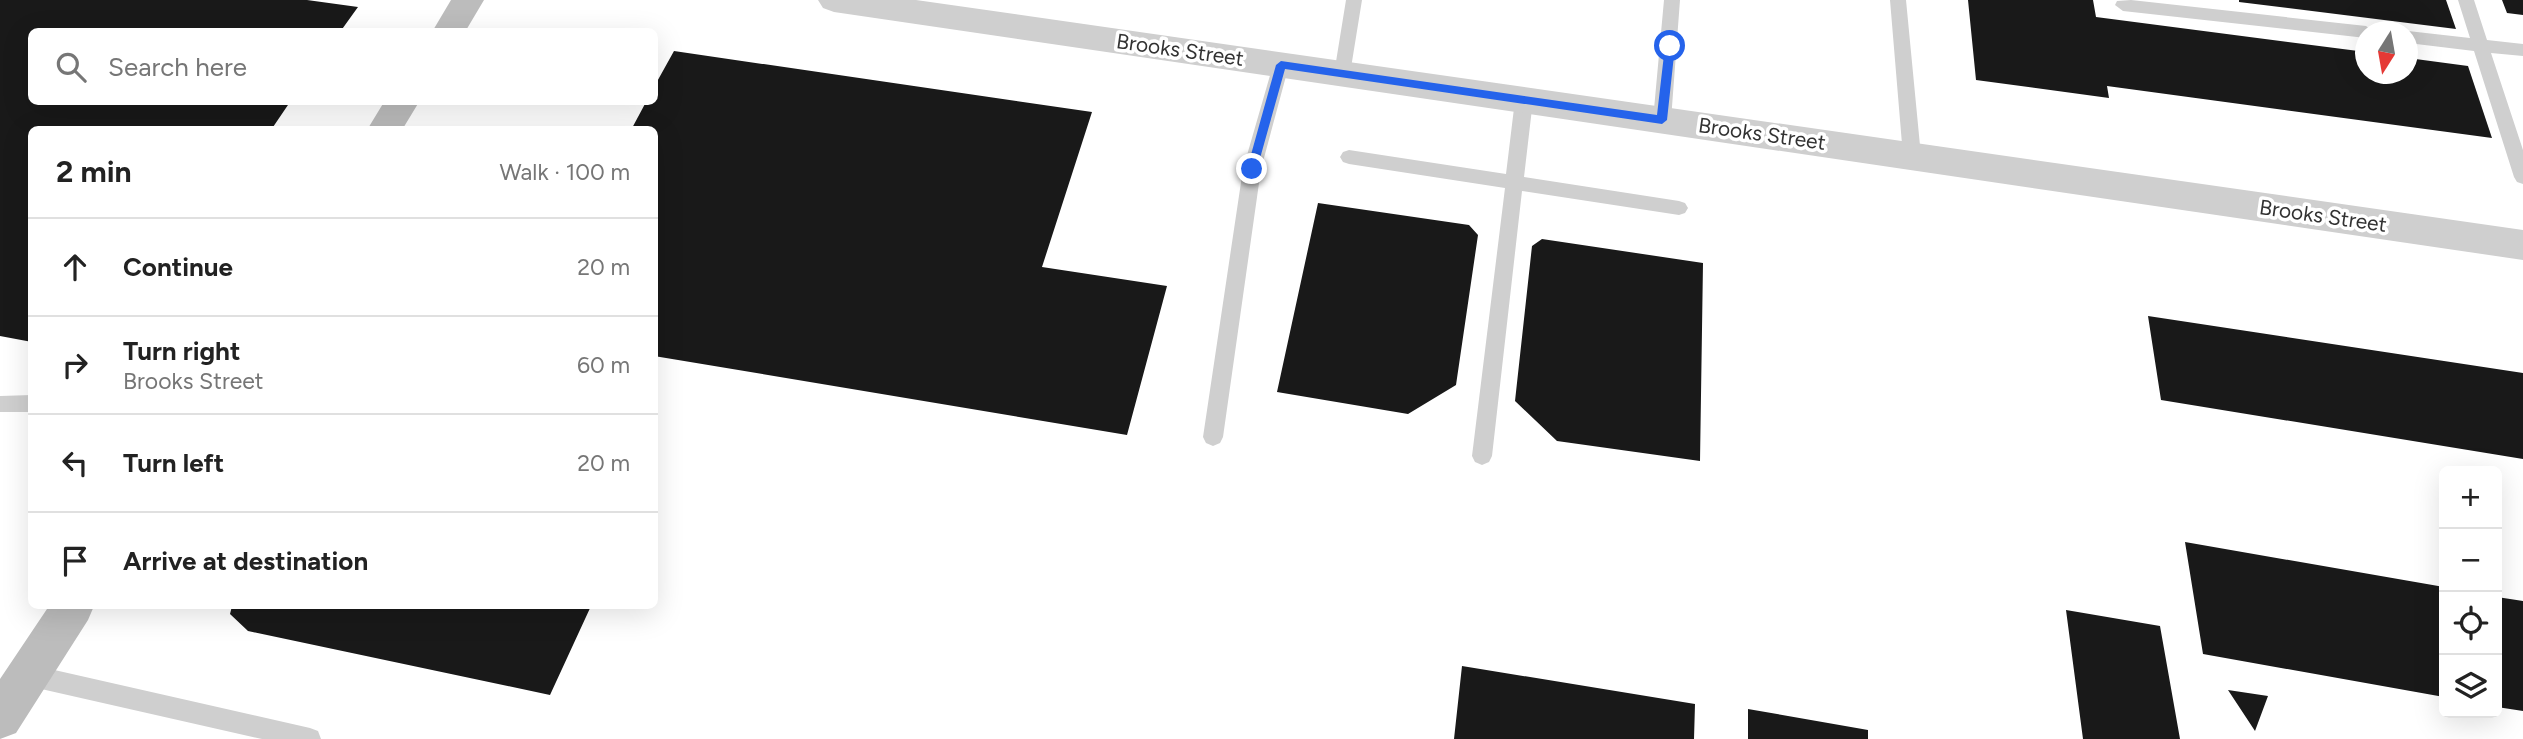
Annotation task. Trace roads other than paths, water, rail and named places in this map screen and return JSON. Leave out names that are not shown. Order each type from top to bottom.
[{"type":"main road","points":[[450,28],[468,0]]},
{"type":"main road","points":[[387,126],[400,105]]},
{"type":"main road","points":[[0,718],[71,609]]},
{"type":"street","name":"Brooks Street","points":[[834,0],[877,3],[1342,74],[2523,245]]},
{"type":"lane","points":[[1342,74],[1354,0]]},
{"type":"lane","points":[[1662,120],[1672,0]]},
{"type":"lane","points":[[1898,0],[1912,156]]},
{"type":"lane","points":[[2466,0],[2523,177]]},
{"type":"lane","points":[[2123,5],[2355,31]]},
{"type":"lane","points":[[2418,38],[2523,50]]},
{"type":"lane","points":[[1213,437],[1252,169],[1281,65]]},
{"type":"lane","points":[[1482,456],[1524,100]]},
{"type":"lane","points":[[1349,157],[1679,208]]},
{"type":"lane","points":[[0,404],[28,403]]},
{"type":"lane","points":[[28,675],[310,739]]}]
